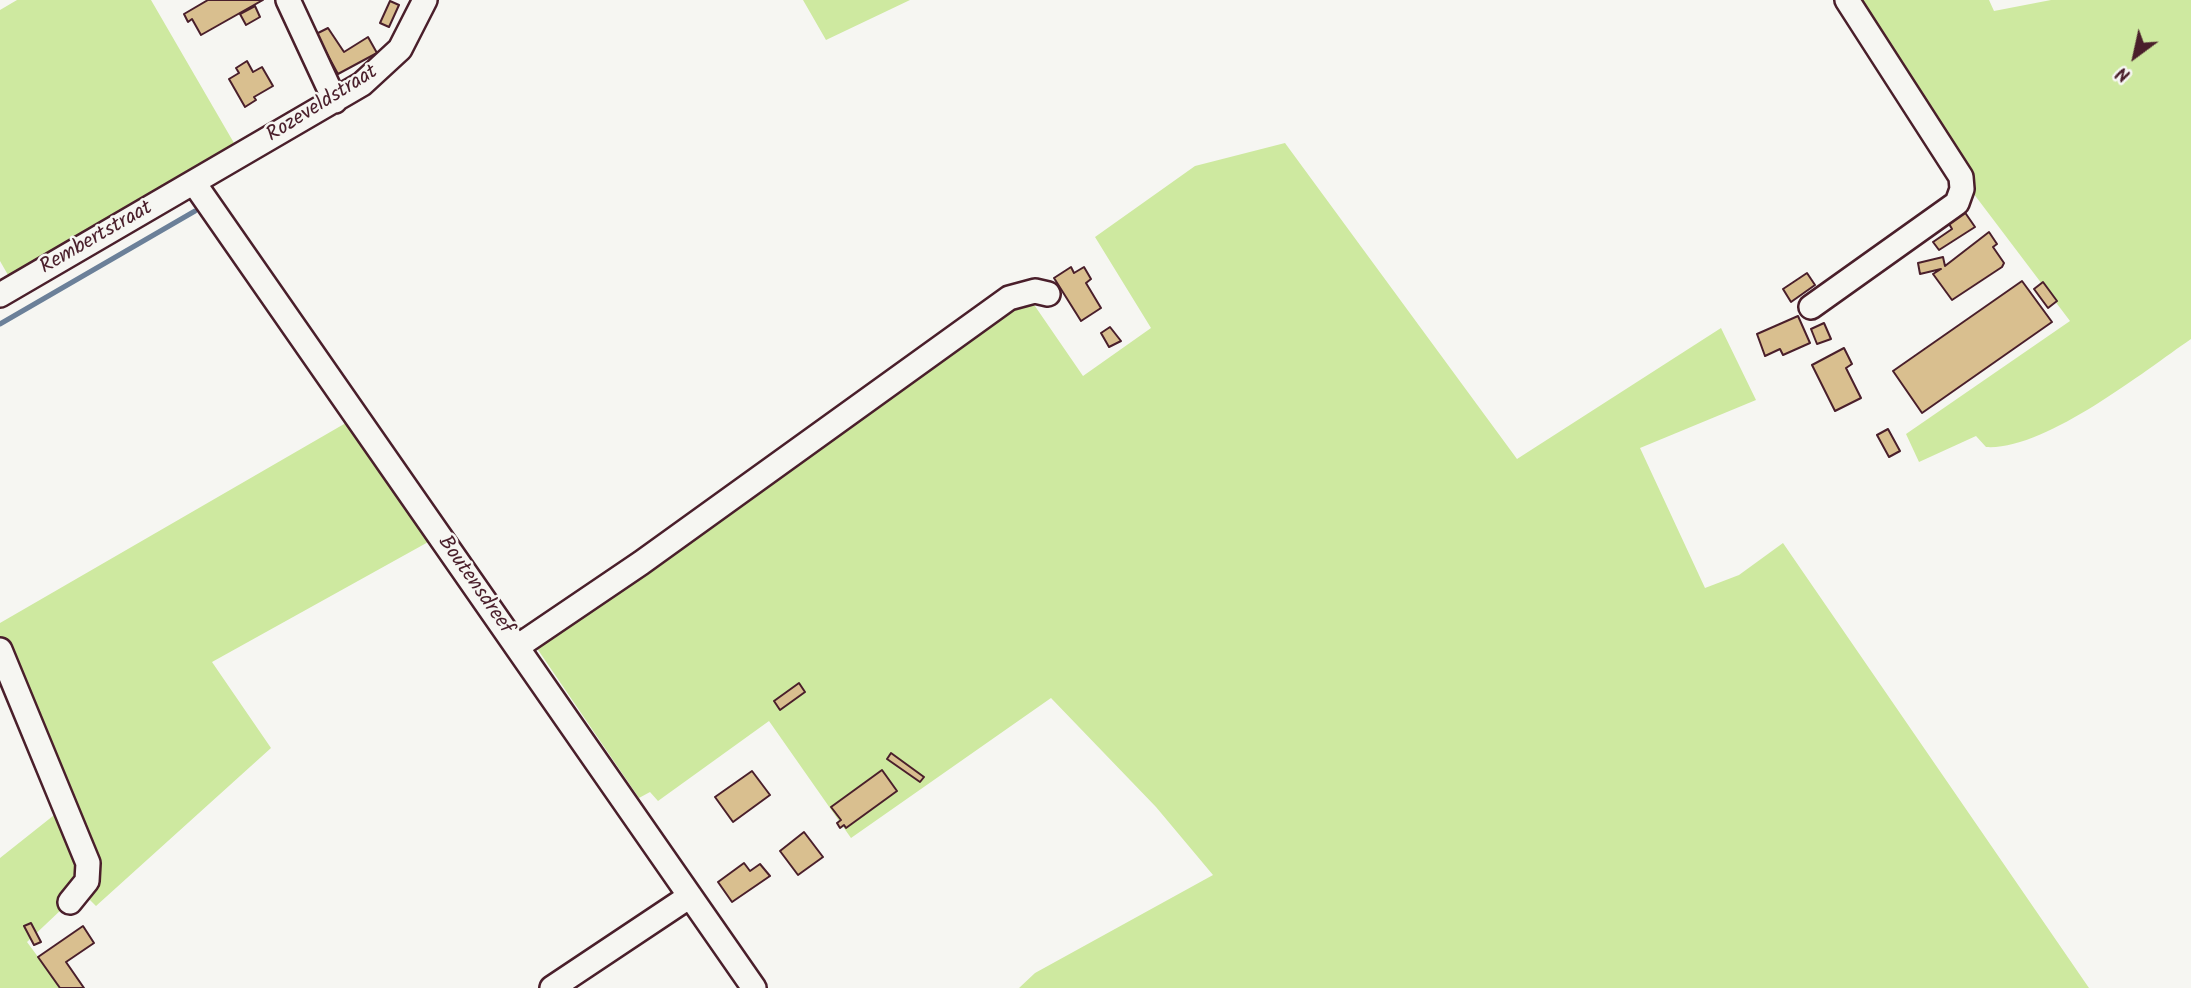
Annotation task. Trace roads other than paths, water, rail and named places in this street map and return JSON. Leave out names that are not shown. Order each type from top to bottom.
[{"type":"street","points":[[288,0],[335,101]]},
{"type":"street","name":"Rozeveldstraat","points":[[194,183],[335,101],[379,72],[400,49],[425,0]]},
{"type":"street","points":[[1811,307],[1936,220],[1957,203],[1962,189],[1961,177],[1847,0]]},
{"type":"street","name":"Rembertstraat","points":[[0,295],[194,183]]},
{"type":"street","name":"Boutensdreef","points":[[194,183],[754,988]]},
{"type":"street","points":[[517,647],[641,563],[1009,298],[1035,291],[1048,294]]},
{"type":"street","points":[[0,650],[88,863],[87,881],[70,902]]},
{"type":"street","points":[[552,988],[690,896]]},
{"type":"waterway","points":[[0,324],[195,211]]}]
